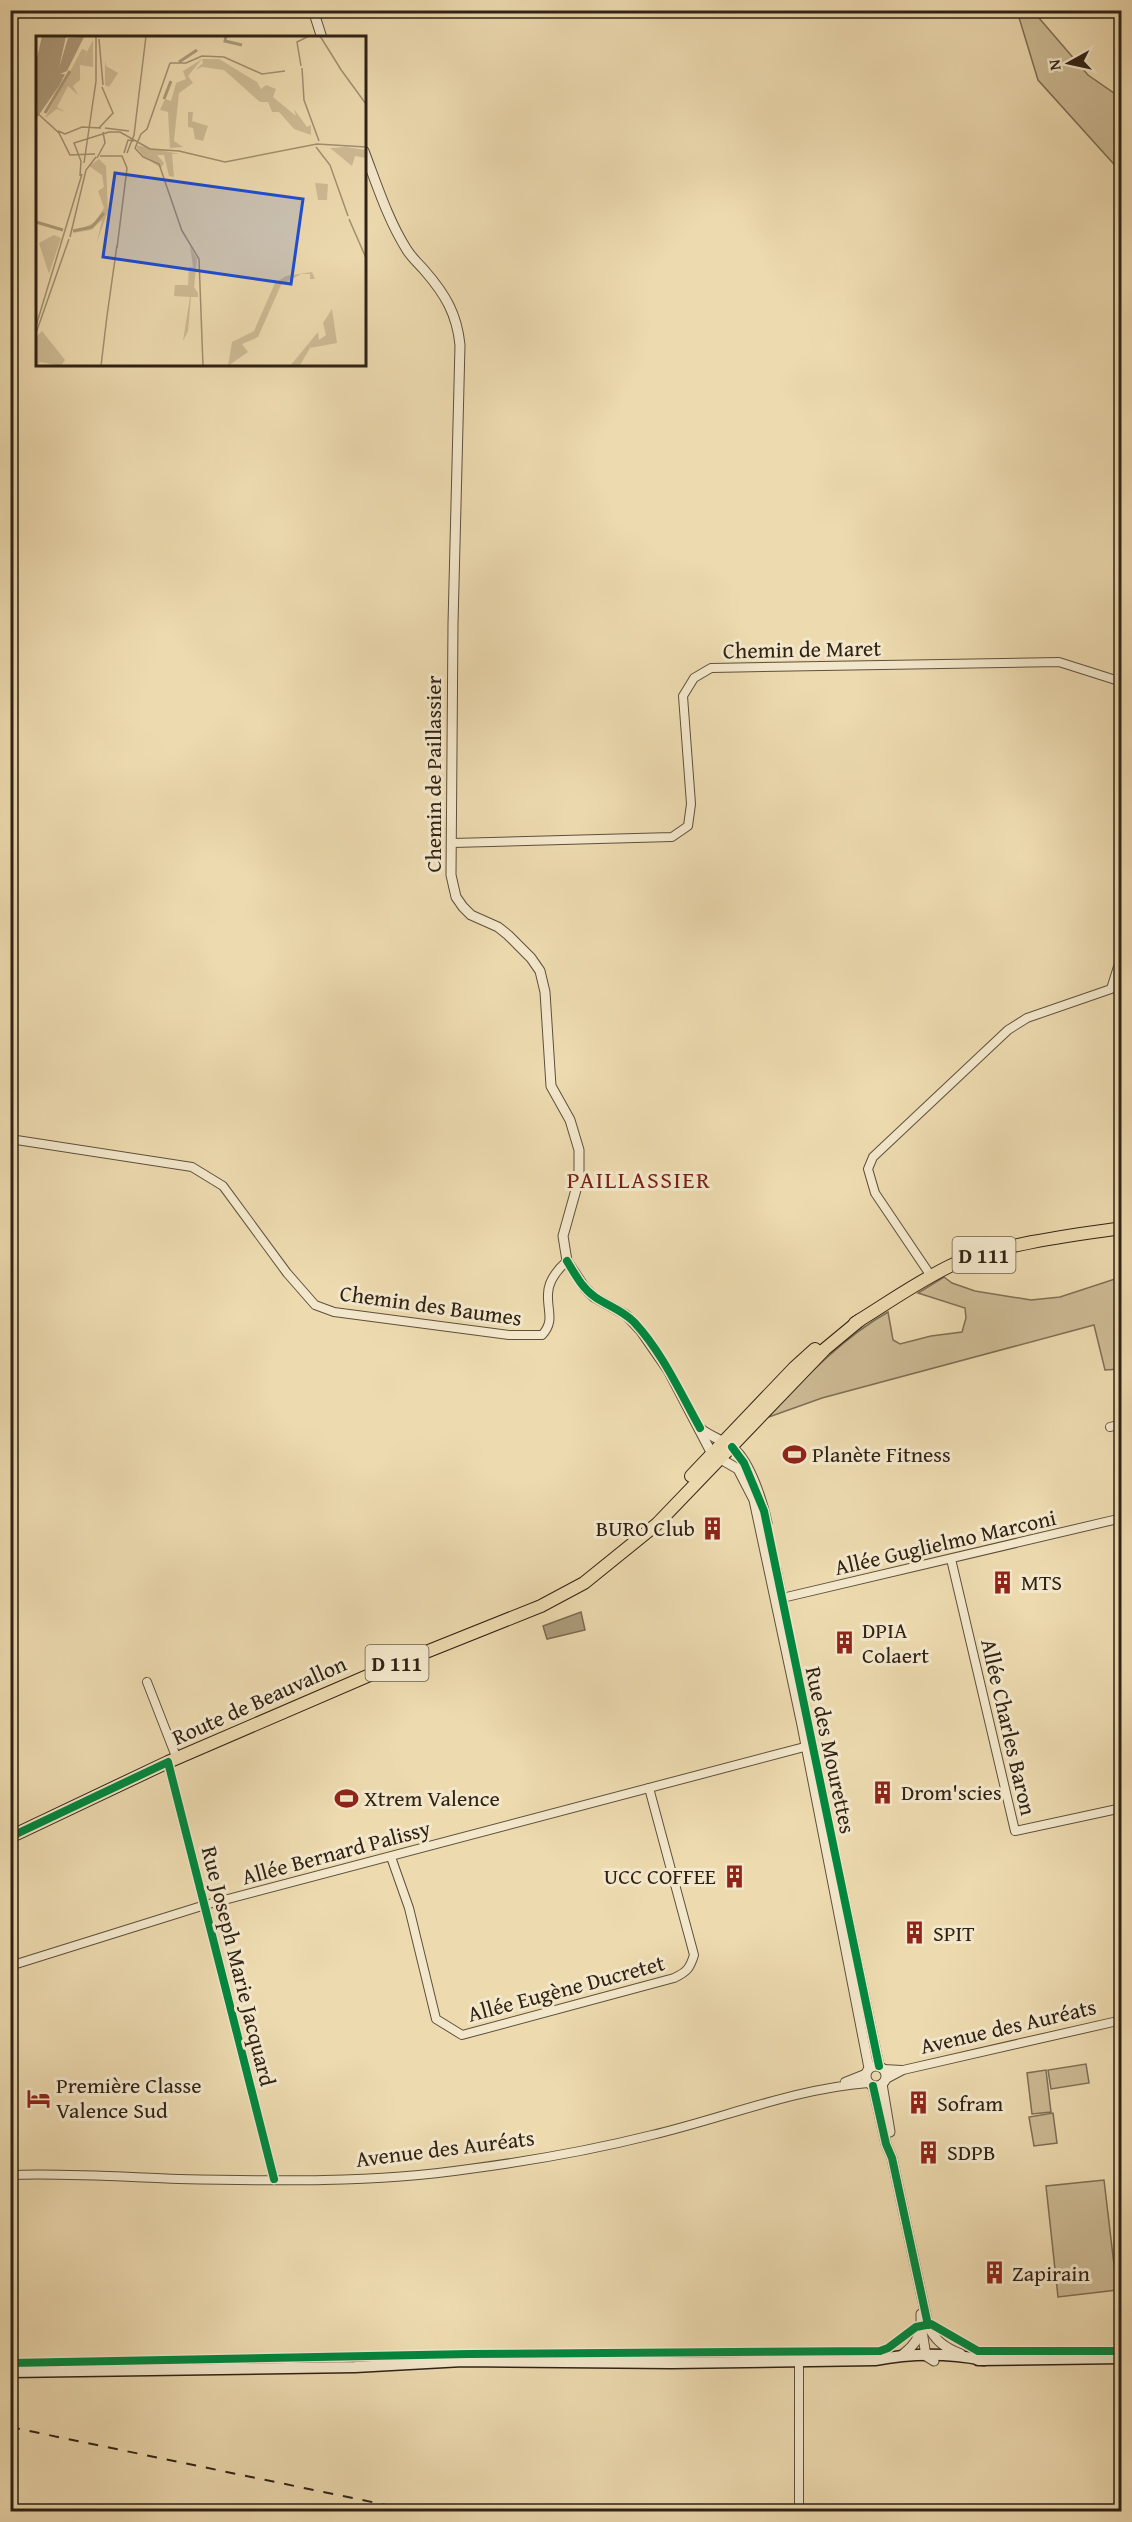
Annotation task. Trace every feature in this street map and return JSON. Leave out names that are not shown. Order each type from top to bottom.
[{"type":"main road","name":"Route de Beauvallon","points":[[10,1837],[172,1761],[386,1668],[541,1606],[584,1583],[620,1555],[825,1349],[860,1320],[931,1276],[978,1256],[1122,1228]]},
{"type":"main road","points":[[876,2360],[902,2355],[984,2360],[1122,2358]]},
{"type":"main road","points":[[10,2372],[355,2367],[463,2361],[672,2363],[966,2357],[984,2360]]},
{"type":"street","points":[[313,10],[321,36]]},
{"type":"street","name":"Chemin de Paillassier","points":[[366,156],[398,234],[408,252],[441,290],[454,312],[458,327],[460,345],[453,624],[452,843],[452,881],[456,897],[471,915],[489,922],[508,935],[531,958],[540,972],[545,992],[551,1086],[570,1120],[579,1150],[579,1179],[563,1236],[567,1261],[585,1288],[594,1297],[626,1315],[641,1331],[668,1370],[716,1456]]},
{"type":"street","name":"Chemin de Maret","points":[[452,843],[672,837],[680,832],[688,826],[691,804],[683,696],[694,678],[711,668],[1059,662],[1122,682]]},
{"type":"street","points":[[931,1276],[875,1193],[868,1169],[873,1157],[1008,1030],[1027,1018],[1111,989],[1122,954]]},
{"type":"street","name":"Chemin des Baumes","points":[[10,1139],[192,1167],[223,1186],[287,1274],[315,1305],[334,1312],[536,1337],[542,1335],[550,1323],[548,1293],[552,1279],[567,1261]]},
{"type":"street","points":[[1110,1427],[1122,1424]]},
{"type":"street","name":"Chemin de Paillassier","points":[[700,1428],[727,1445]]},
{"type":"street","name":"Rue des Mourettes","points":[[727,1445],[740,1455],[762,1504],[779,1599],[876,2076],[886,2144],[892,2158],[919,2290],[932,2334],[929,2358]]},
{"type":"street","name":"Rue des Mourettes","points":[[716,1456],[738,1469],[754,1500],[779,1599]]},
{"type":"street","name":"Allée Guglielmo Marconi","points":[[779,1599],[1122,1518]]},
{"type":"street","name":"Allée Charles Baron","points":[[951,1559],[1015,1831],[1122,1808]]},
{"type":"street","name":"Rue Joseph Marie Jacquard","points":[[147,1682],[172,1761],[205,1905],[274,2179]]},
{"type":"street","name":"Allée Bernard Palissy","points":[[10,1966],[205,1905],[809,1746]]},
{"type":"street","name":"Allée Eugène Ducretet","points":[[391,1857],[409,1908],[436,2019],[462,2035],[674,1978],[685,1973],[690,1967],[694,1955],[649,1788]]},
{"type":"street","name":"Avenue des Auréats","points":[[10,2175],[274,2179],[387,2177],[501,2164],[653,2135],[754,2105],[1122,2020]]},
{"type":"street","name":"Rue des Mourettes","points":[[919,2290],[922,2331],[929,2358]]},
{"type":"street","points":[[902,2355],[913,2346],[922,2331]]},
{"type":"street","points":[[932,2334],[942,2345],[966,2357]]},
{"type":"street","points":[[799,2360],[799,2511]]},
{"type":"shaded area","points":[[1017,11],[1033,11],[1088,75],[1121,98],[1121,172],[1038,80]]},
{"type":"shaded area","points":[[944,1277],[952,1283],[975,1291],[1031,1300],[1060,1297],[1121,1277],[1121,1369],[1105,1370],[1094,1325],[822,1398],[766,1418],[839,1347],[888,1312],[893,1340],[900,1344],[931,1336],[962,1332],[966,1318],[965,1308],[918,1293]]},
{"type":"shaded area","points":[[581,1612],[585,1630],[547,1639],[543,1626]]},
{"type":"shaded area","points":[[1086,2064],[1089,2083],[1051,2089],[1048,2070]]},
{"type":"shaded area","points":[[1046,2070],[1051,2112],[1032,2114],[1027,2073]]},
{"type":"shaded area","points":[[1053,2113],[1057,2143],[1034,2146],[1029,2117]]},
{"type":"shaded area","points":[[1104,2180],[1117,2290],[1058,2297],[1046,2186]]},
{"type":"railway","points":[[10,2427],[420,2512]]},
{"type":"cycle path","points":[[567,1261],[590,1293],[620,1311],[644,1334],[670,1373],[700,1428]]},
{"type":"cycle path","points":[[732,1447],[744,1463],[764,1511],[879,2066]]},
{"type":"cycle path","points":[[10,1837],[168,1762],[274,2179]]},
{"type":"cycle path","points":[[873,2086],[886,2144],[892,2158],[928,2325]]},
{"type":"cycle path","points":[[10,2363],[469,2354],[880,2351],[888,2348],[916,2327],[931,2324],[978,2351],[1122,2351]]},
{"type":"place","name":"Planète Fitness","points":[[794,1454]]},
{"type":"place","name":"BURO Club","points":[[713,1528]]},
{"type":"place","name":"MTS","points":[[1003,1582]]},
{"type":"place","name":"DPIA Colaert","points":[[844,1643]]},
{"type":"place","name":"Drom'scies","points":[[883,1792]]},
{"type":"place","name":"Xtrem Valence","points":[[346,1798]]},
{"type":"place","name":"UCC COFFEE","points":[[734,1876]]},
{"type":"place","name":"SPIT","points":[[915,1933]]},
{"type":"place","name":"Première Classe Valence Sud","points":[[38,2098]]},
{"type":"place","name":"Sofram","points":[[919,2103]]},
{"type":"place","name":"SDPB","points":[[929,2152]]},
{"type":"place","name":"Zapirain","points":[[994,2273]]},
{"type":"district","name":"PAILLASSIER","points":[[639,1179]]}]
